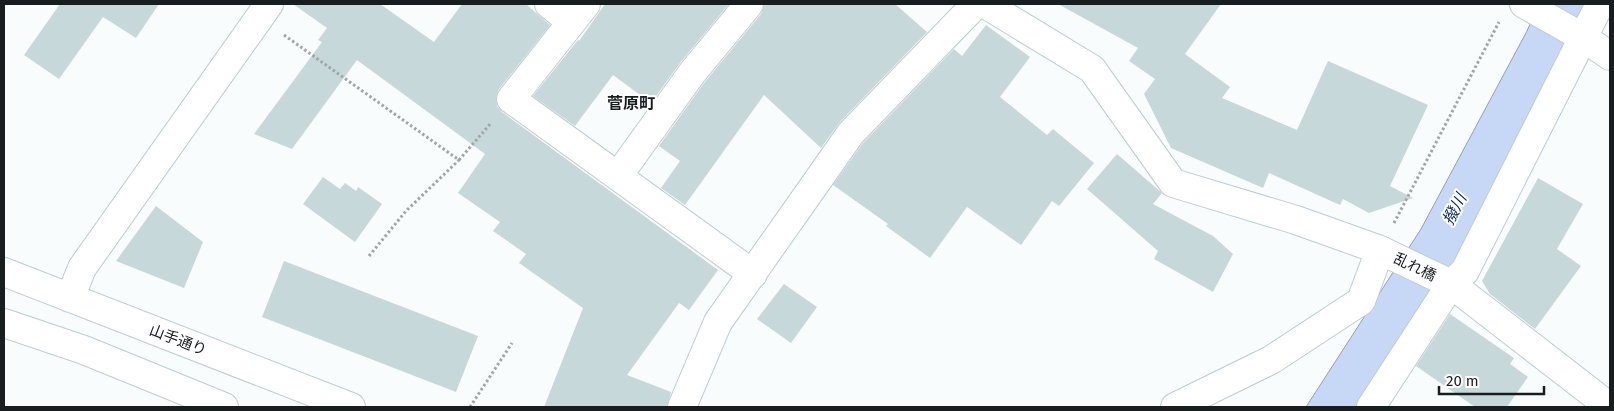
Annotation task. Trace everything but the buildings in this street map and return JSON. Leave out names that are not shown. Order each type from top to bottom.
[{"type":"street","points":[[549,4],[579,13],[511,99],[753,274]]},
{"type":"street","points":[[618,176],[692,73],[749,4]]},
{"type":"street","points":[[682,407],[718,322],[851,133],[976,4]]},
{"type":"street","name":"乱れ橋","points":[[985,4],[1092,69],[1172,183],[1296,220],[1380,250],[1451,284],[1610,407]]},
{"type":"street","points":[[1524,4],[1584,38],[1610,56]]},
{"type":"street","points":[[1371,407],[1451,284],[1465,271],[1600,4]]},
{"type":"street","points":[[70,298],[82,268],[264,11]]},
{"type":"street","points":[[1176,407],[1271,360],[1361,301],[1380,250]]},
{"type":"street","name":"山手通り","points":[[4,272],[352,407]]},
{"type":"street","points":[[4,323],[84,350],[224,407]]},
{"type":"path","points":[[264,11],[460,160]]},
{"type":"path","points":[[1380,250],[1501,18]]},
{"type":"path","points":[[369,256],[406,211],[460,160],[511,99]]},
{"type":"path","points":[[470,407],[512,343]]},
{"type":"water","name":"撥川","points":[[1539,4],[1584,4],[1461,251],[1429,307],[1363,407],[1306,407],[1421,229],[1527,31]]},
{"type":"district","name":"菅原町","points":[[631,103]]}]
